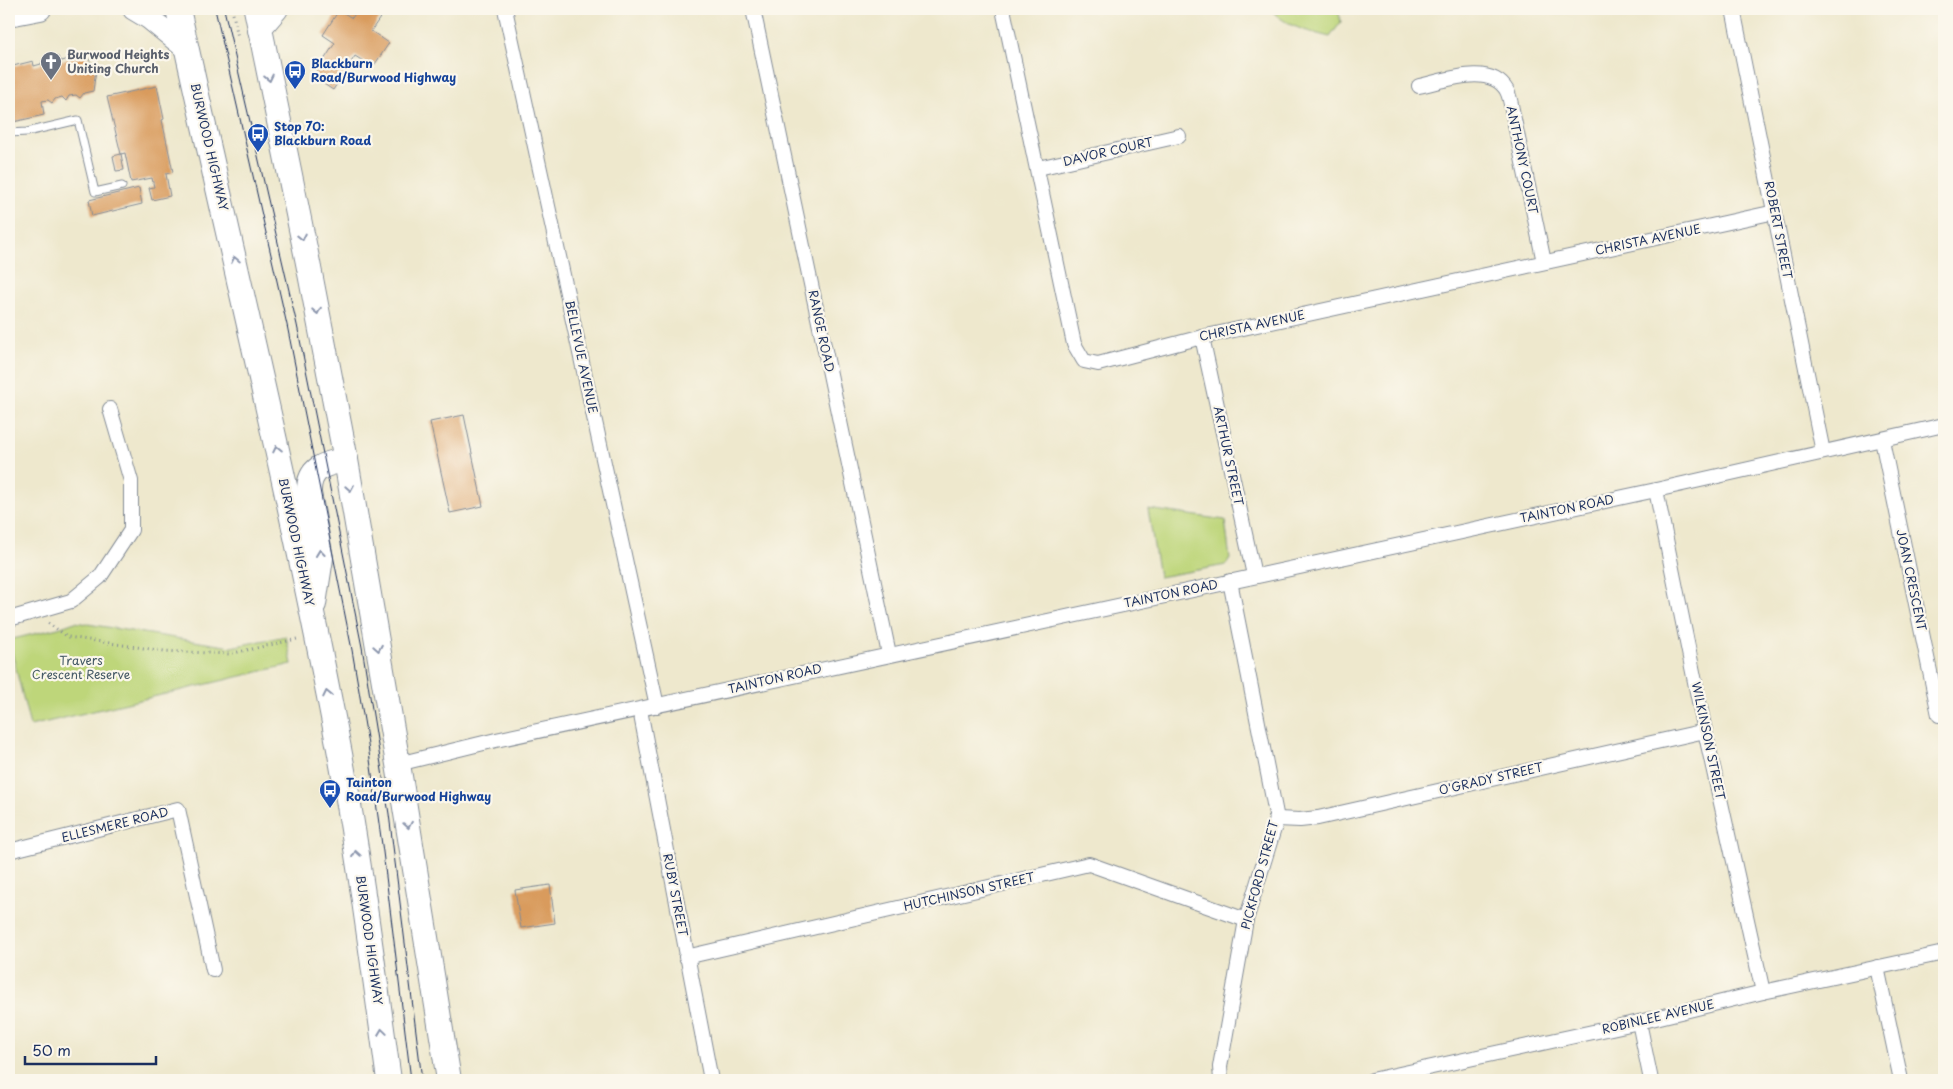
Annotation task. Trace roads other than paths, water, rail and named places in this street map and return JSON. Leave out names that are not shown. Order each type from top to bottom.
[{"type":"highway","name":"BURWOOD HIGHWAY","points":[[178,9],[278,455],[340,754],[389,1080]]},
{"type":"highway","points":[[251,25],[308,263],[346,460],[449,1080]]},
{"type":"highway","points":[[312,618],[321,558],[309,493],[310,482],[316,471],[322,466],[330,462],[346,460]]},
{"type":"main road","points":[[9,14],[40,9]]},
{"type":"main road","points":[[134,9],[149,18],[187,49]]},
{"type":"main road","points":[[251,25],[276,9]]},
{"type":"street","name":"BELLEVUE AVENUE","points":[[505,9],[656,706]]},
{"type":"street","name":"RANGE ROAD","points":[[753,9],[889,654]]},
{"type":"street","name":"CHRISTA AVENUE","points":[[1003,9],[1074,344],[1084,361],[1098,364],[1202,337],[1775,212]]},
{"type":"street","name":"ROBERT STREET","points":[[1733,9],[1823,452]]},
{"type":"street","name":"ANTHONY COURT","points":[[1420,86],[1471,75],[1496,80],[1507,91],[1544,262]]},
{"type":"street","name":"DAVOR COURT","points":[[1038,168],[1179,136]]},
{"type":"street","name":"ARTHUR STREET","points":[[1202,337],[1254,575]]},
{"type":"street","points":[[9,620],[72,601],[100,576],[131,530],[131,481],[110,409]]},
{"type":"street","name":"TAINTON ROAD","points":[[398,764],[496,740],[1254,575],[1656,490],[1944,425]]},
{"type":"street","name":"JOAN CRESCENT","points":[[1882,440],[1939,716],[1944,714]]},
{"type":"street","name":"WILKINSON STREET","points":[[1656,490],[1705,731],[1763,992]]},
{"type":"street","name":"PICKFORD STREET","points":[[1221,1080],[1220,1067],[1246,920],[1277,819],[1230,581]]},
{"type":"street","name":"RUBY STREET","points":[[640,710],[711,1080]]},
{"type":"street","name":"O'GRADY STREET","points":[[1277,819],[1300,820],[1318,818],[1705,731]]},
{"type":"street","name":"ELLESMERE ROAD","points":[[9,850],[178,809],[213,970]]},
{"type":"street","name":"HUTCHINSON STREET","points":[[686,957],[1089,864],[1246,920]]},
{"type":"street","name":"ROBINLEE AVENUE","points":[[1372,1080],[1411,1076],[1763,992],[1944,953]]},
{"type":"street","points":[[1878,967],[1901,1080]]},
{"type":"street","points":[[1639,1022],[1651,1080]]},
{"type":"lane","points":[[9,133],[28,132],[78,120],[96,192],[122,186]]},
{"type":"tram line","points":[[215,9],[287,325],[352,650],[383,852],[411,1080]]},
{"type":"tram line","points":[[224,9],[297,325],[362,647],[389,814],[422,1080]]},
{"type":"place","name":"Burwood Heights Uniting Church","points":[[51,81]]},
{"type":"place","name":"Blackburn Road/Burwood Highway","points":[[295,90]]},
{"type":"place","name":"Stop 70: Blackburn Road","points":[[258,153]]},
{"type":"place","name":"Tainton Road/Burwood Highway","points":[[330,809]]},
{"type":"park label","name":"Travers Crescent Reserve","points":[[81,668]]}]
